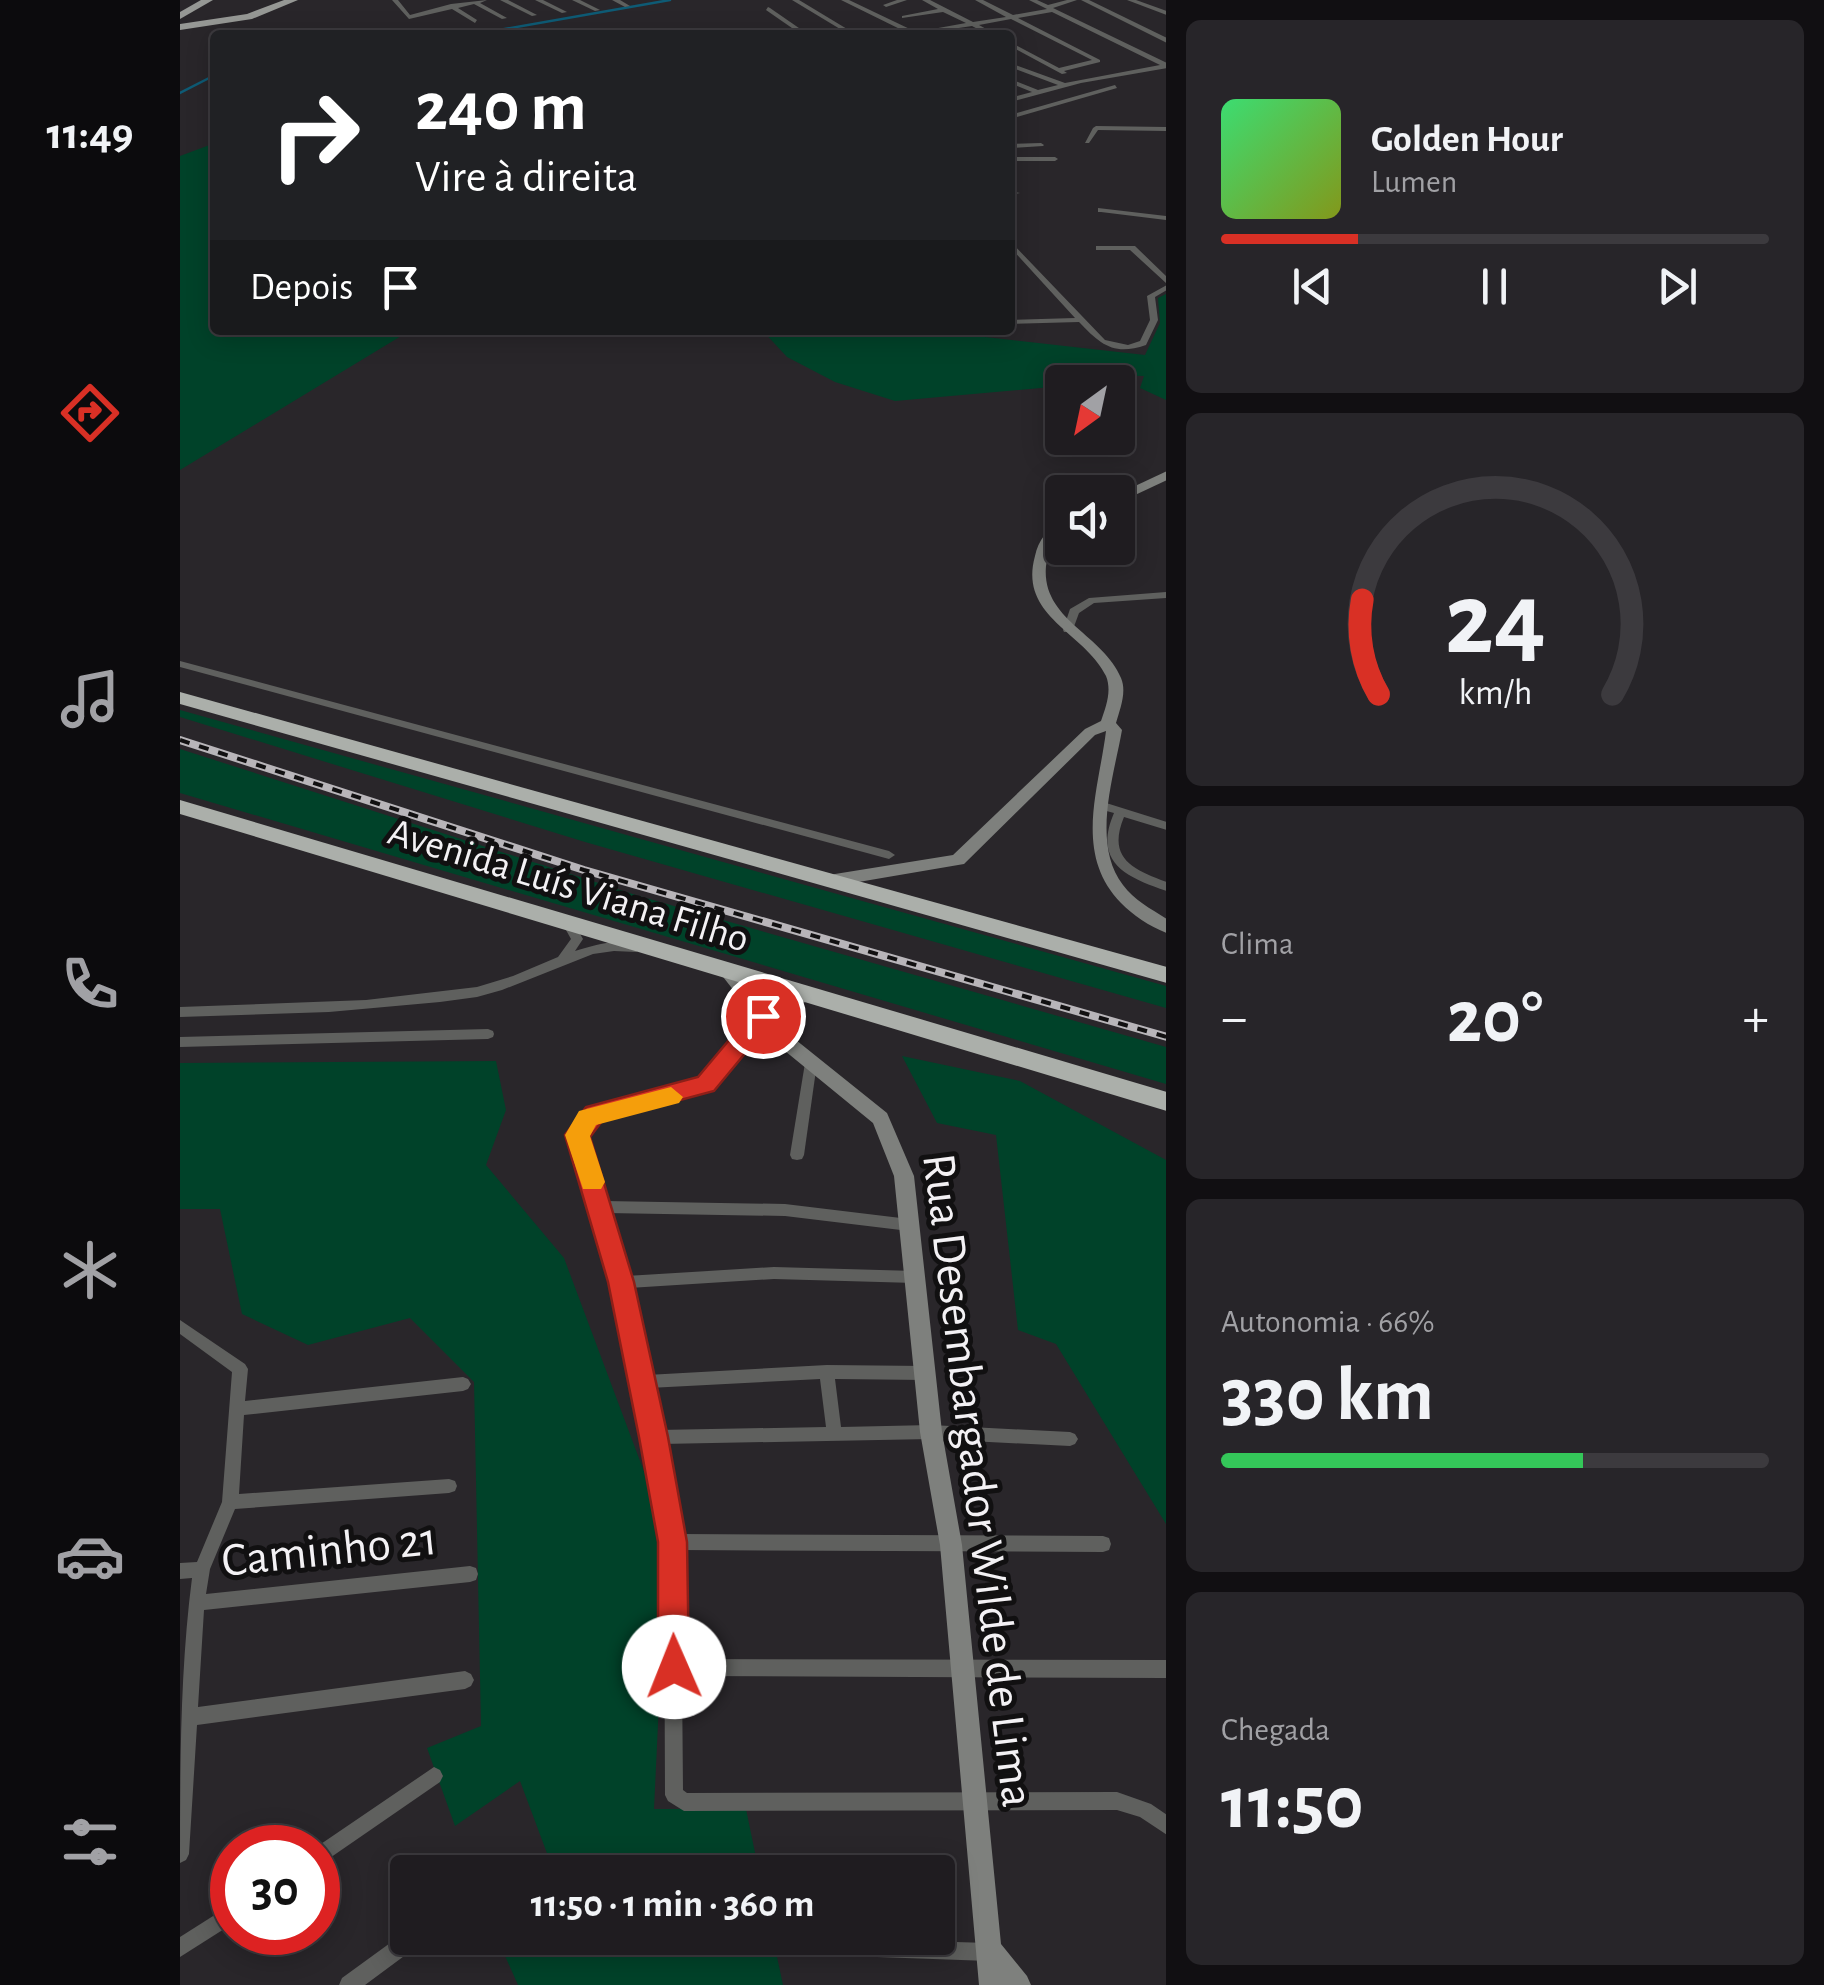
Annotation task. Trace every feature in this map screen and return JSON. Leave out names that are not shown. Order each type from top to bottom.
[{"type":"highway","name":"Avenida Luís Viana Filho","points":[[180,698],[1166,975]]},
{"type":"highway","name":"Avenida Luís Viana Filho","points":[[180,807],[1166,1102]]},
{"type":"main road","points":[[180,27],[235,19],[293,0]]},
{"type":"main road","points":[[202,3],[202,16],[235,19]]},
{"type":"main road","points":[[180,16],[202,3]]},
{"type":"main road","points":[[1135,491],[1166,476]]},
{"type":"main road","points":[[1045,542],[1040,590],[1068,630],[1114,678],[1117,688],[1108,724]]},
{"type":"main road","points":[[1108,724],[1114,730],[1097,845],[1102,867],[1129,902],[1166,927]]},
{"type":"main road","points":[[835,880],[958,860],[1090,732],[1108,724]]},
{"type":"main road","name":"Rua Desembargador Wilde de Lima","points":[[726,970],[780,1038],[880,1118],[904,1176],[931,1432],[951,1545],[992,1985]]},
{"type":"main road","points":[[763,1016],[776,1003],[808,995]]},
{"type":"main road","points":[[991,1952],[1018,1985]]},
{"type":"street","points":[[395,0],[412,16],[449,4],[484,0]]},
{"type":"street","points":[[504,0],[534,15]]},
{"type":"street","points":[[538,0],[564,12]]},
{"type":"street","points":[[575,0],[597,10]]},
{"type":"street","points":[[615,0],[627,6]]},
{"type":"street","points":[[795,0],[847,30]]},
{"type":"street","points":[[844,0],[905,30]]},
{"type":"street","points":[[890,3],[904,0]]},
{"type":"street","points":[[925,0],[986,30]]},
{"type":"street","points":[[978,0],[1098,61],[1058,70]]},
{"type":"street","points":[[1032,0],[1166,66]]},
{"type":"street","points":[[943,30],[1016,17],[1074,0]]},
{"type":"street","points":[[1084,0],[1166,41]]},
{"type":"street","points":[[1130,0],[1166,14]]},
{"type":"street","points":[[1153,0],[1166,14]]},
{"type":"street","points":[[474,2],[504,18]]},
{"type":"street","points":[[449,4],[475,21]]},
{"type":"street","points":[[768,9],[799,30]]},
{"type":"street","points":[[904,17],[946,10]]},
{"type":"street","points":[[790,24],[827,16]]},
{"type":"street","points":[[1015,47],[1072,82]]},
{"type":"street","points":[[1015,66],[1072,82],[1096,94]]},
{"type":"street","points":[[1015,98],[1072,82],[1166,66]]},
{"type":"street","points":[[1015,83],[1038,92]]},
{"type":"street","points":[[1015,116],[1114,88]]},
{"type":"street","points":[[1015,101],[1034,111]]},
{"type":"street","points":[[1087,142],[1096,128],[1166,129]]},
{"type":"street","points":[[1015,146],[1041,145]]},
{"type":"street","points":[[1015,160],[1055,160]]},
{"type":"street","points":[[1101,210],[1166,218]]},
{"type":"street","points":[[1015,248],[1106,346],[1138,346],[1153,324],[1151,296],[1166,285],[1132,248],[1099,248]]},
{"type":"street","points":[[1015,322],[1081,320]]},
{"type":"street","points":[[1068,630],[1074,611],[1092,600],[1166,595]]},
{"type":"street","points":[[180,664],[883,854],[902,871]]},
{"type":"street","points":[[1103,806],[1166,826]]},
{"type":"street","points":[[1121,811],[1110,832],[1111,846],[1129,873],[1166,887]]},
{"type":"street","points":[[564,956],[576,939],[567,921]]},
{"type":"street","points":[[180,1012],[311,1008],[472,993],[564,956],[616,946],[673,953]]},
{"type":"street","points":[[763,1016],[706,1084],[588,1118],[577,1135],[621,1282],[672,1542],[674,1795],[680,1801],[1130,1803],[1166,1826]]},
{"type":"street","points":[[180,1042],[488,1034]]},
{"type":"street","points":[[797,1155],[812,1064]]},
{"type":"street","points":[[600,1207],[774,1210],[909,1225]]},
{"type":"street","points":[[621,1282],[774,1273],[915,1277]]},
{"type":"street","points":[[180,1326],[238,1365],[230,1502],[202,1570],[186,1648],[191,1716],[183,1762],[180,1854]]},
{"type":"street","points":[[641,1382],[826,1372],[925,1373]]},
{"type":"street","points":[[826,1372],[834,1432]]},
{"type":"street","points":[[238,1409],[463,1384]]},
{"type":"street","points":[[654,1437],[931,1432],[1070,1439]]},
{"type":"street","points":[[230,1502],[449,1486]]},
{"type":"street","points":[[672,1542],[1104,1544]]},
{"type":"street","points":[[180,1571],[202,1570]]},
{"type":"street","name":"Caminho 21","points":[[196,1603],[470,1574]]},
{"type":"street","points":[[674,1667],[1166,1669]]},
{"type":"street","points":[[191,1716],[464,1680]]},
{"type":"street","points":[[340,1841],[434,1776]]},
{"type":"street","points":[[180,1948],[210,1928]]},
{"type":"street","points":[[955,1951],[991,1952]]},
{"type":"street","points":[[349,1985],[390,1954]]},
{"type":"green space","points":[[210,145],[210,335],[403,335],[180,470],[180,156]]},
{"type":"green space","points":[[1166,294],[1166,400],[1140,388],[1144,376],[1135,376],[1135,365],[1045,365],[1045,388],[895,401],[835,382],[787,357],[767,335],[968,335],[1145,355],[1160,323],[1158,298]]},
{"type":"green space","points":[[180,710],[1166,986],[1166,1008],[585,842],[180,717]]},
{"type":"green space","points":[[180,749],[639,896],[1166,1047],[1166,1084],[180,793]]},
{"type":"green space","points":[[902,1056],[1020,1081],[1166,1160],[1166,1524],[1056,1344],[1018,1330],[996,1135],[937,1123]]},
{"type":"green space","points":[[496,1061],[506,1110],[486,1165],[564,1258],[667,1533],[654,1809],[746,1809],[755,1855],[548,1855],[520,1781],[455,1826],[427,1748],[481,1726],[474,1382],[410,1318],[308,1345],[242,1314],[220,1209],[180,1209],[180,1063]]},
{"type":"green space","points":[[505,1955],[777,1955],[783,1985],[518,1985]]},
{"type":"waterway","points":[[499,30],[670,0]]},
{"type":"waterway","points":[[180,93],[210,78]]},
{"type":"railway","points":[[180,740],[584,870],[1166,1037]]},
{"type":"slow traffic","points":[[592,1182],[577,1135],[588,1118],[671,1097]]},
{"type":"route","points":[[674,1667],[672,1542],[654,1437],[621,1282],[577,1135],[594,1114],[694,1091],[706,1084],[763,1016]]}]
